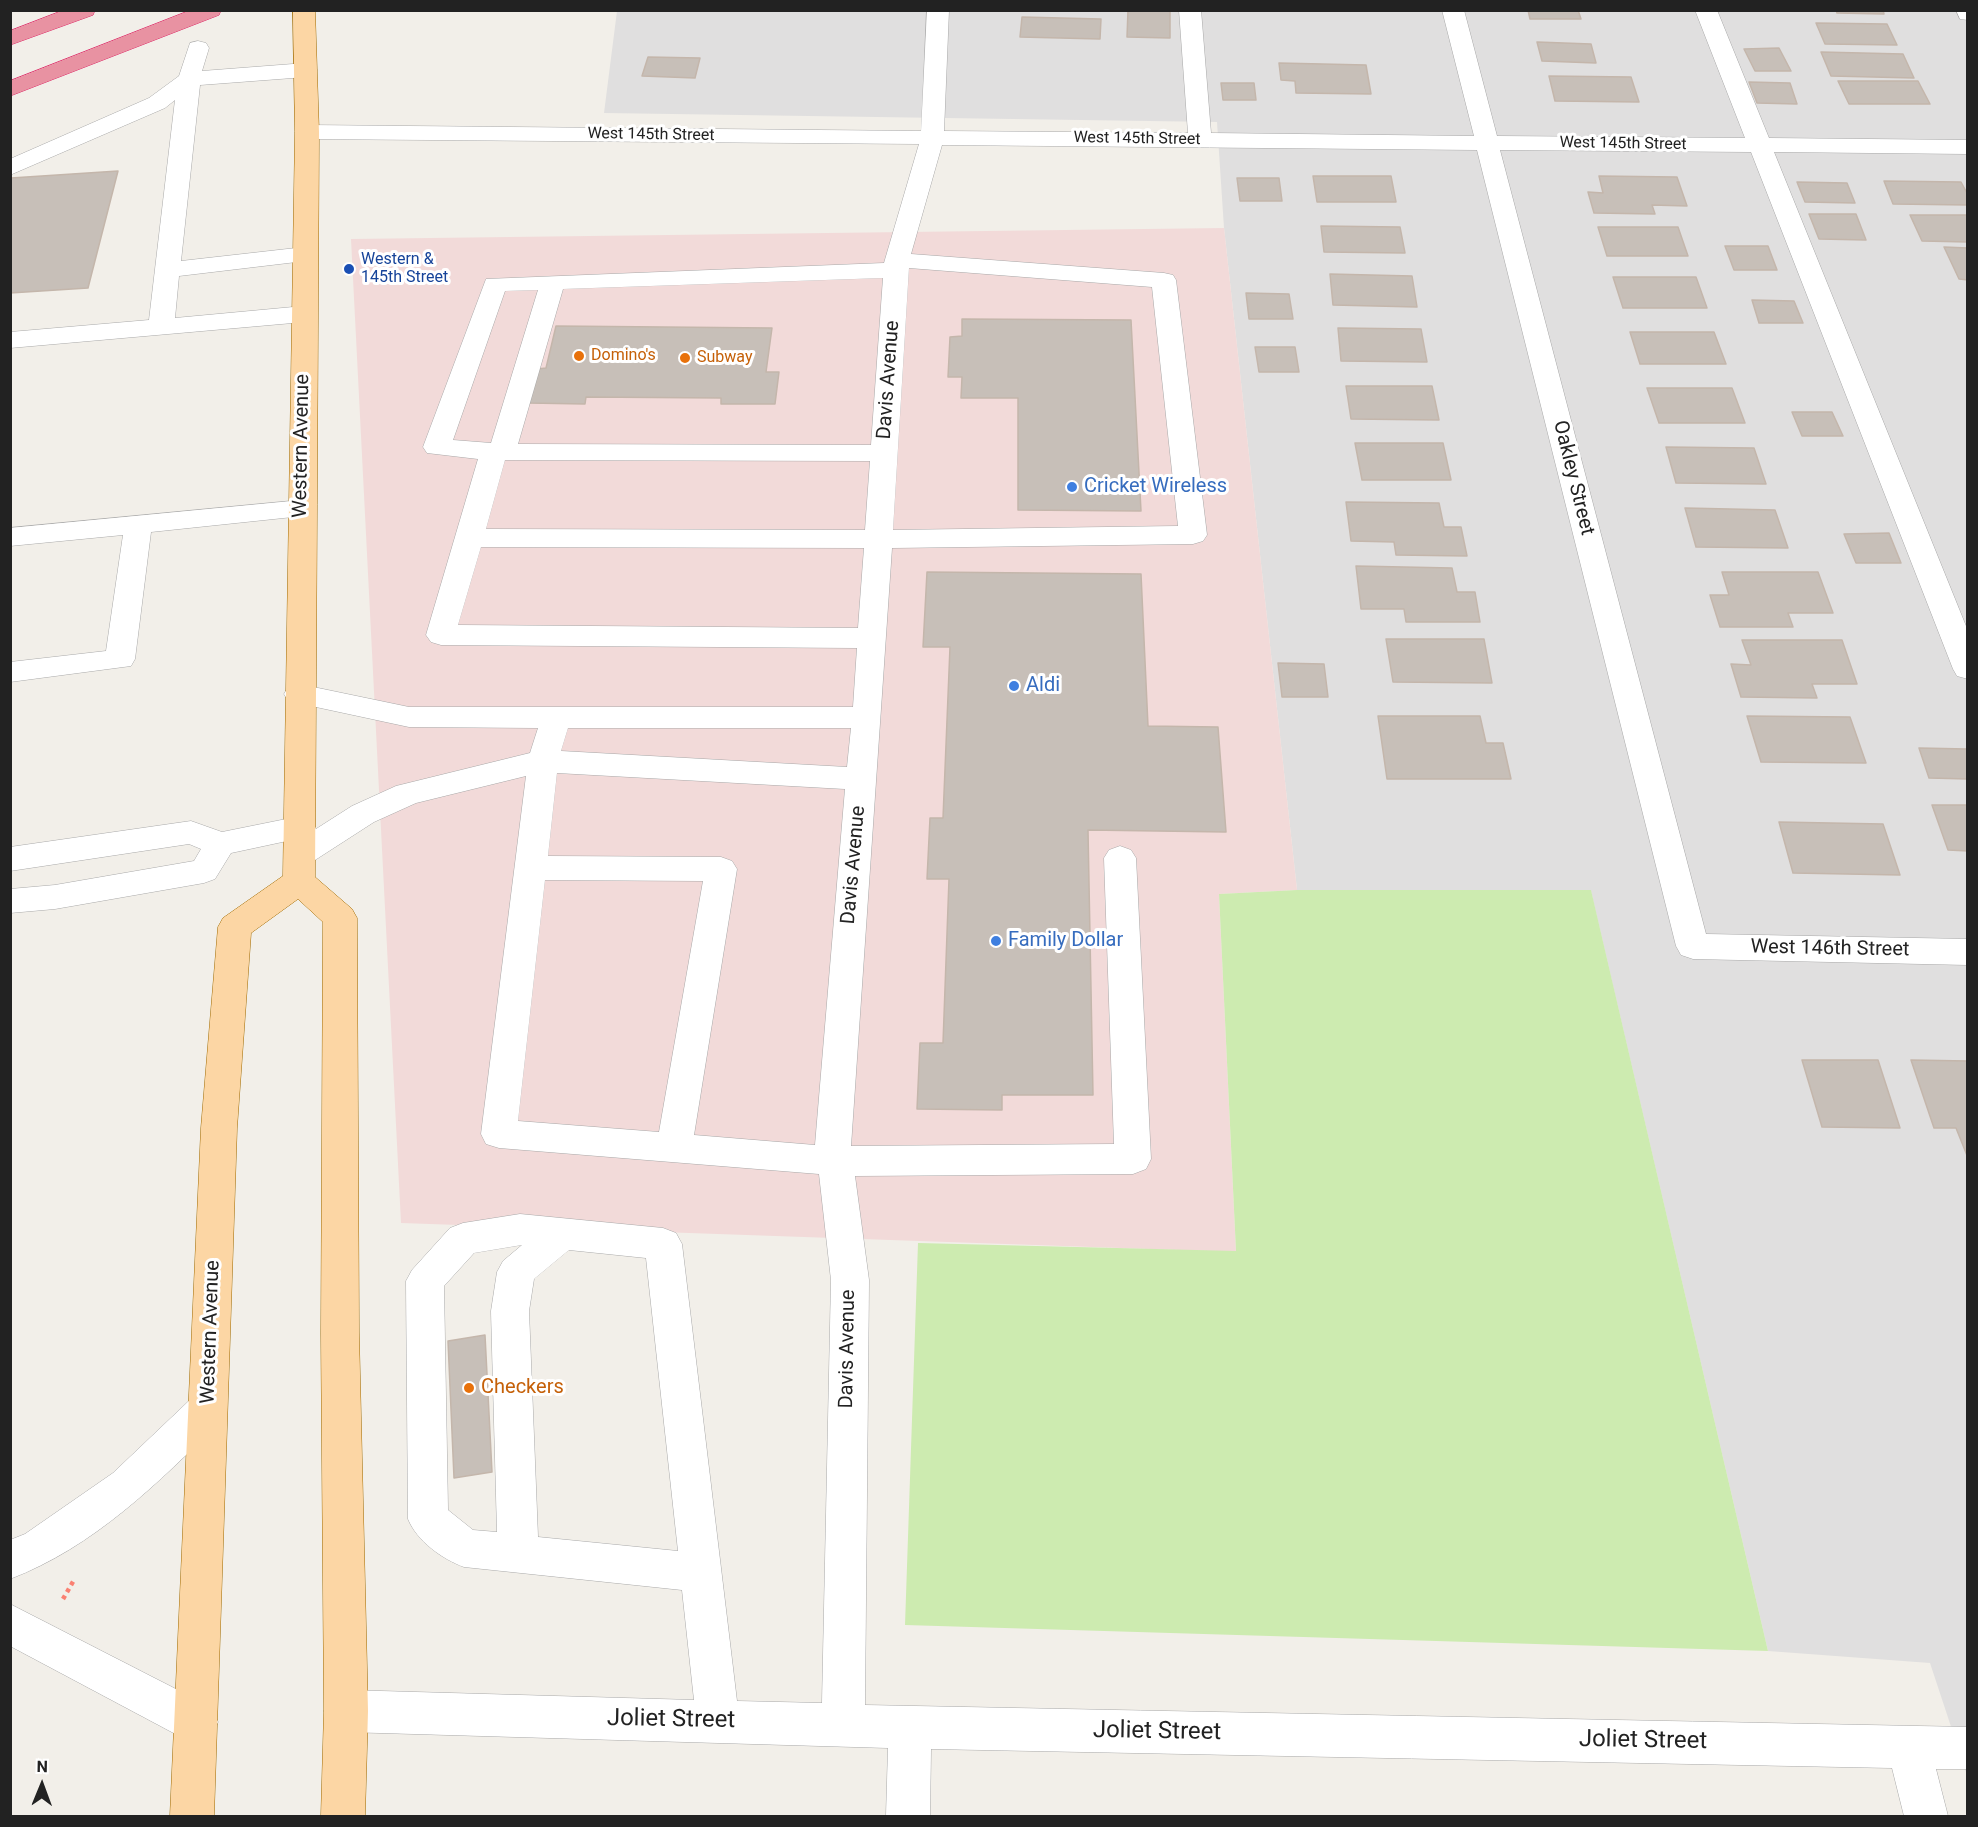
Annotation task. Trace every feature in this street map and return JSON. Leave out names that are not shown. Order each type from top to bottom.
[{"type":"highway","points":[[10,39],[85,10]]},
{"type":"highway","points":[[10,89],[211,10]]},
{"type":"main road","name":"Western Avenue","points":[[192,1816],[219,1128],[235,927],[300,854],[299,694],[307,132],[304,10]]},
{"type":"main road","points":[[300,854],[340,918],[340,1333],[346,1711],[344,1816]]},
{"type":"street","name":"Davis Avenue","points":[[843,1724],[850,1280],[832,1137],[867,718],[897,265],[932,138],[938,10]]},
{"type":"street","points":[[1190,10],[1200,140]]},
{"type":"street","name":"Oakley Street","points":[[1453,10],[1693,946]]},
{"type":"street","points":[[1706,10],[1968,669]]},
{"type":"street","points":[[161,326],[189,79],[198,48]]},
{"type":"street","points":[[10,168],[157,103],[189,79],[306,70]]},
{"type":"street","name":"West 145th Street","points":[[307,132],[1968,147]]},
{"type":"street","points":[[168,270],[305,254]]},
{"type":"street","points":[[469,538],[878,539],[1193,535],[1164,280],[897,265],[495,284],[437,447],[498,452],[884,453]]},
{"type":"street","points":[[553,282],[469,538],[441,635],[872,638]]},
{"type":"street","points":[[10,339],[304,314]]},
{"type":"street","points":[[10,537],[302,509]]},
{"type":"street","points":[[10,672],[120,659],[138,525]]},
{"type":"street","points":[[299,694],[409,717],[867,718]]},
{"type":"street","points":[[556,717],[543,761],[499,1134],[835,1161],[1133,1159],[1120,858]]},
{"type":"street","points":[[10,859],[191,832],[220,844],[300,854],[363,814],[406,794],[543,761],[861,779]]},
{"type":"street","points":[[10,901],[55,897],[204,871],[220,844]]},
{"type":"street","points":[[531,868],[721,869],[674,1148]]},
{"type":"street","name":"West 146th Street","points":[[1693,946],[1968,952]]},
{"type":"street","points":[[702,1573],[464,1548],[428,1520],[425,1281],[463,1239],[520,1229],[663,1244],[702,1573],[718,1722]]},
{"type":"street","points":[[518,1554],[510,1311],[516,1272],[562,1233]]},
{"type":"street","points":[[10,1560],[40,1547],[127,1486],[207,1409]]},
{"type":"street","points":[[10,1624],[196,1722]]},
{"type":"street","name":"Joliet Street","points":[[346,1711],[910,1727],[1968,1748]]},
{"type":"street","points":[[908,1816],[910,1727]]},
{"type":"street","points":[[1908,1747],[1926,1816]]},
{"type":"shaded area","points":[[617,11],[1967,11],[1967,1775],[1930,1663],[1768,1651],[1591,891],[1297,890],[1224,228],[1217,122],[604,113]]},
{"type":"shaded area","points":[[1224,228],[1297,890],[1219,894],[1236,1252],[401,1223],[351,239]]},
{"type":"green space","points":[[1297,890],[1591,890],[1768,1651],[905,1625],[918,1243],[1236,1251],[1219,894]]},
{"type":"building","points":[[1128,10],[1170,10],[1170,38],[1127,37]]},
{"type":"building","points":[[1528,10],[1578,10],[1581,19],[1530,19]]},
{"type":"building","points":[[1836,10],[1883,10],[1884,14],[1837,13]]},
{"type":"building","points":[[1022,17],[1101,19],[1100,39],[1020,37]]},
{"type":"building","points":[[1816,23],[1887,24],[1897,45],[1825,44]]},
{"type":"building","points":[[1537,42],[1591,44],[1596,63],[1542,61]]},
{"type":"building","points":[[1779,48],[1791,71],[1755,71],[1744,49]]},
{"type":"building","points":[[1821,52],[1903,54],[1914,78],[1831,76]]},
{"type":"building","points":[[648,57],[700,58],[695,78],[642,76]]},
{"type":"building","points":[[1279,63],[1366,65],[1371,94],[1296,93],[1295,81],[1281,80]]},
{"type":"building","points":[[1549,76],[1631,77],[1639,102],[1555,101]]},
{"type":"building","points":[[1838,81],[1918,81],[1930,104],[1849,104]]},
{"type":"building","points":[[1749,82],[1790,83],[1797,104],[1757,103]]},
{"type":"building","points":[[1221,83],[1254,83],[1256,100],[1223,100]]},
{"type":"building","points":[[118,171],[88,288],[10,293],[11,178]]},
{"type":"building","points":[[1313,176],[1391,176],[1396,202],[1317,202]]},
{"type":"building","points":[[1599,176],[1677,177],[1687,206],[1652,205],[1655,214],[1594,213],[1588,192],[1603,193]]},
{"type":"building","points":[[1237,178],[1279,178],[1282,201],[1240,201]]},
{"type":"building","points":[[1884,181],[1961,182],[1968,195],[1968,205],[1893,204]]},
{"type":"building","points":[[1797,182],[1847,183],[1855,203],[1805,202]]},
{"type":"building","points":[[1809,214],[1856,214],[1866,240],[1819,239]]},
{"type":"building","points":[[1910,215],[1968,215],[1968,242],[1922,241]]},
{"type":"building","points":[[1321,226],[1400,227],[1405,253],[1324,252]]},
{"type":"building","points":[[1598,227],[1678,227],[1688,256],[1607,256]]},
{"type":"building","points":[[1725,246],[1768,246],[1777,270],[1734,270]]},
{"type":"building","points":[[1944,247],[1968,248],[1968,280],[1959,279]]},
{"type":"building","points":[[1330,274],[1412,276],[1417,307],[1333,305]]},
{"type":"building","points":[[1613,277],[1696,277],[1707,308],[1623,308]]},
{"type":"building","points":[[1246,293],[1289,294],[1293,319],[1249,319]]},
{"type":"building","points":[[1752,300],[1794,301],[1803,323],[1759,323]]},
{"type":"building","points":[[962,319],[1131,320],[1141,511],[1018,510],[1018,398],[961,398],[962,377],[948,377],[950,337],[962,336]]},
{"type":"building","points":[[556,326],[772,328],[766,372],[779,372],[775,404],[721,404],[721,398],[586,397],[585,404],[528,403],[537,369],[546,368]]},
{"type":"building","points":[[1338,328],[1421,329],[1427,362],[1341,361]]},
{"type":"building","points":[[1630,332],[1714,332],[1726,364],[1640,364]]},
{"type":"building","points":[[1255,347],[1295,347],[1299,372],[1259,372]]},
{"type":"building","points":[[1346,386],[1432,386],[1439,420],[1351,419]]},
{"type":"building","points":[[1647,388],[1732,388],[1745,423],[1659,423]]},
{"type":"building","points":[[1792,412],[1832,412],[1843,436],[1802,436]]},
{"type":"building","points":[[1355,443],[1443,443],[1451,480],[1362,480]]},
{"type":"building","points":[[1666,447],[1754,448],[1766,484],[1676,483]]},
{"type":"building","points":[[1346,502],[1439,503],[1444,527],[1461,527],[1467,556],[1396,555],[1394,542],[1351,541]]},
{"type":"building","points":[[1685,508],[1775,510],[1788,548],[1696,547]]},
{"type":"building","points":[[1889,533],[1901,563],[1856,563],[1844,534]]},
{"type":"building","points":[[1356,566],[1452,568],[1457,592],[1475,592],[1480,622],[1406,622],[1404,609],[1361,609]]},
{"type":"building","points":[[927,572],[1141,574],[1148,726],[1218,727],[1226,832],[1088,830],[1093,1095],[1002,1095],[1002,1110],[917,1109],[920,1043],[943,1043],[949,879],[927,879],[930,818],[943,818],[950,647],[923,647]]},
{"type":"building","points":[[1722,572],[1818,572],[1833,613],[1788,613],[1793,627],[1720,627],[1710,595],[1729,595]]},
{"type":"building","points":[[1386,639],[1484,639],[1492,683],[1393,682]]},
{"type":"building","points":[[1742,640],[1842,640],[1857,684],[1812,684],[1817,698],[1741,697],[1731,664],[1751,665]]},
{"type":"building","points":[[1278,663],[1324,664],[1328,697],[1282,697]]},
{"type":"building","points":[[1378,716],[1480,716],[1486,743],[1503,743],[1511,779],[1387,779]]},
{"type":"building","points":[[1747,716],[1850,717],[1866,763],[1761,762]]},
{"type":"building","points":[[1919,748],[1967,749],[1968,779],[1929,778]]},
{"type":"building","points":[[1932,805],[1968,805],[1968,851],[1948,850]]},
{"type":"building","points":[[1779,822],[1883,824],[1900,875],[1793,873]]},
{"type":"building","points":[[1802,1060],[1878,1060],[1900,1128],[1822,1127]]},
{"type":"building","points":[[1911,1060],[1968,1061],[1968,1158],[1956,1128],[1934,1128]]},
{"type":"building","name":"Checkers","points":[[485,1335],[492,1472],[454,1478],[448,1341]]},
{"type":"place","name":"Western & 145th Street","points":[[349,269]]},
{"type":"place","name":"Domino's","points":[[579,356]]},
{"type":"place","name":"Subway","points":[[685,358]]},
{"type":"place","name":"Cricket Wireless","points":[[1072,487]]},
{"type":"place","name":"Aldi","points":[[1014,686]]},
{"type":"place","name":"Family Dollar","points":[[996,941]]},
{"type":"place","name":"Checkers","points":[[469,1388]]}]
